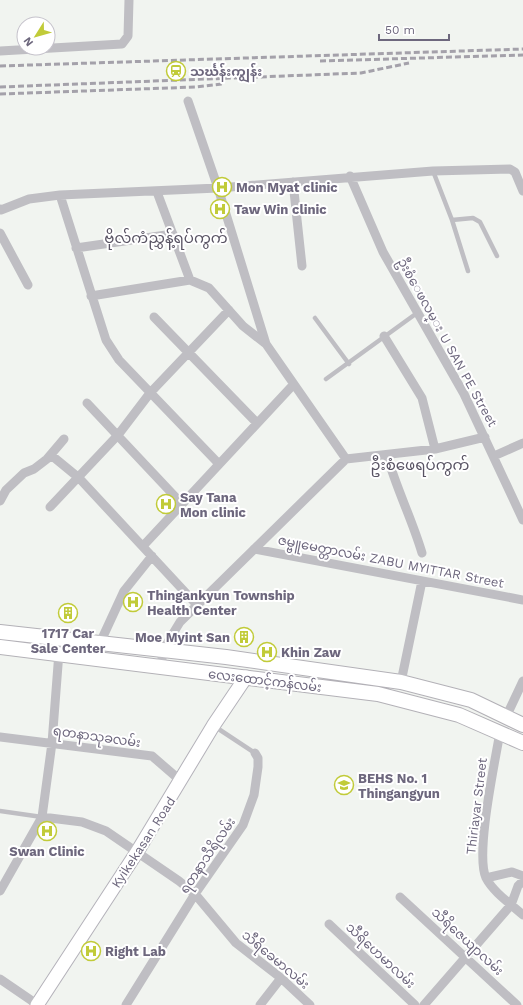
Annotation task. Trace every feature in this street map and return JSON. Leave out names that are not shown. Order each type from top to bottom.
[{"type":"main road","name":"လေးထောင့်ကန်လမ်း","points":[[0,632],[247,660],[381,678],[472,700],[523,726]]},
{"type":"main road","name":"လေးထောင့်ကန်လမ်း","points":[[0,647],[378,694],[459,715],[523,743]]},
{"type":"main road","points":[[246,677],[247,660]]},
{"type":"main road","points":[[287,682],[290,666]]},
{"type":"main road","points":[[378,694],[381,678]]},
{"type":"street","points":[[0,51],[122,44],[128,36],[129,0]]},
{"type":"street","points":[[188,101],[218,188],[266,344],[293,385],[346,459]]},
{"type":"street","points":[[0,210],[28,199],[60,195],[157,192],[294,182],[350,176],[433,171],[510,169],[515,172],[523,191]]},
{"type":"street","name":"ဦးစံေဖလမ္း U SAN PE Street","points":[[350,176],[383,252],[464,394],[520,505],[523,520]]},
{"type":"street","points":[[294,182],[302,266]]},
{"type":"street","points":[[157,192],[190,280]]},
{"type":"street","points":[[60,195],[106,340],[119,360],[219,464]]},
{"type":"street","points":[[0,233],[28,285]]},
{"type":"street","points":[[76,248],[173,234]]},
{"type":"street","points":[[91,296],[190,280],[209,288],[243,326],[266,344]]},
{"type":"street","points":[[50,507],[118,435],[150,393],[229,310]]},
{"type":"street","points":[[154,317],[256,423]]},
{"type":"street","points":[[384,336],[422,398],[435,449]]},
{"type":"street","points":[[143,546],[293,385]]},
{"type":"street","points":[[87,403],[182,504]]},
{"type":"street","points":[[161,667],[163,650],[180,622],[346,459],[435,449],[485,437]]},
{"type":"street","points":[[0,501],[10,486],[24,473],[34,469],[51,455],[64,439]]},
{"type":"street","points":[[494,456],[523,443]]},
{"type":"street","points":[[387,454],[392,473],[422,553]]},
{"type":"street","points":[[51,455],[79,478],[197,605]]},
{"type":"street","name":"ဇမ္ဗူမေတ္တာလမ်း ZABU MYITTAR Street","points":[[254,549],[523,600]]},
{"type":"street","points":[[100,643],[124,591],[152,556]]},
{"type":"street","points":[[401,682],[422,581]]},
{"type":"street","points":[[0,891],[42,817],[52,743],[60,639]]},
{"type":"street","name":"Kyikekasan Road","points":[[37,1005],[137,852],[213,726],[246,677]]},
{"type":"street","points":[[506,717],[523,681]]},
{"type":"street","name":"Thiriayar Street","points":[[500,732],[487,807],[482,861],[486,878],[493,888],[523,915]]},
{"type":"street","name":"ရတနာသုခလမ်း","points":[[0,738],[152,756],[181,781]]},
{"type":"street","name":"ရတနာသီရိလမ်း","points":[[126,1005],[195,894],[243,825],[249,813],[254,795],[258,767],[258,758],[255,753]]},
{"type":"street","name":"သီရိခေမာလမ်း","points":[[42,817],[82,822],[106,831],[179,881],[195,894],[236,943],[281,978],[310,1005]]},
{"type":"street","points":[[486,878],[512,872],[523,876]]},
{"type":"street","points":[[424,1005],[511,905],[518,886],[523,882]]},
{"type":"street","name":"သီရိဇေယျာလမ်း","points":[[400,897],[517,1005]]},
{"type":"street","name":"သီရိဟေမာလမ်း","points":[[329,924],[415,1005]]},
{"type":"street","points":[[260,1005],[281,978]]},
{"type":"street","points":[[0,979],[37,1005]]},
{"type":"lane","points":[[433,171],[452,220],[468,271]]},
{"type":"lane","points":[[452,220],[473,218],[480,222],[497,256]]},
{"type":"lane","points":[[326,379],[349,364],[384,336],[417,313]]},
{"type":"lane","points":[[315,318],[349,364]]},
{"type":"lane","name":"ရတနာသီရိလမ်း","points":[[213,726],[255,753]]},
{"type":"lane","points":[[0,811],[42,817]]},
{"type":"railway","points":[[0,66],[523,49]]},
{"type":"railway","points":[[320,61],[523,55]]},
{"type":"railway","points":[[0,87],[361,73],[409,63]]},
{"type":"railway","points":[[0,94],[196,87],[222,84]]},
{"type":"place","name":"သင်္ဃန်းကျွန်း","points":[[176,71]]},
{"type":"place","name":"Mon Myat clinic","points":[[222,187]]},
{"type":"place","name":"Taw Win clinic","points":[[220,209]]},
{"type":"place","name":"Say Tana Mon clinic","points":[[166,504]]},
{"type":"place","name":"Thingankyun Township Health Center","points":[[133,602]]},
{"type":"place","name":"1717 Car Sale Center","points":[[68,613]]},
{"type":"place","name":"Moe Myint San","points":[[244,637]]},
{"type":"place","name":"Khin Zaw","points":[[267,652]]},
{"type":"place","name":"BEHS No. 1 Thingangyun","points":[[344,785]]},
{"type":"place","name":"Swan Clinic","points":[[47,831]]},
{"type":"place","name":"Right Lab","points":[[91,951]]},
{"type":"district","name":"ဗိုလ်ကံညွှန့်ရပ်ကွက်","points":[[166,238]]},
{"type":"district","name":"ဦးစံဖေရပ်ကွက်","points":[[420,465]]}]
